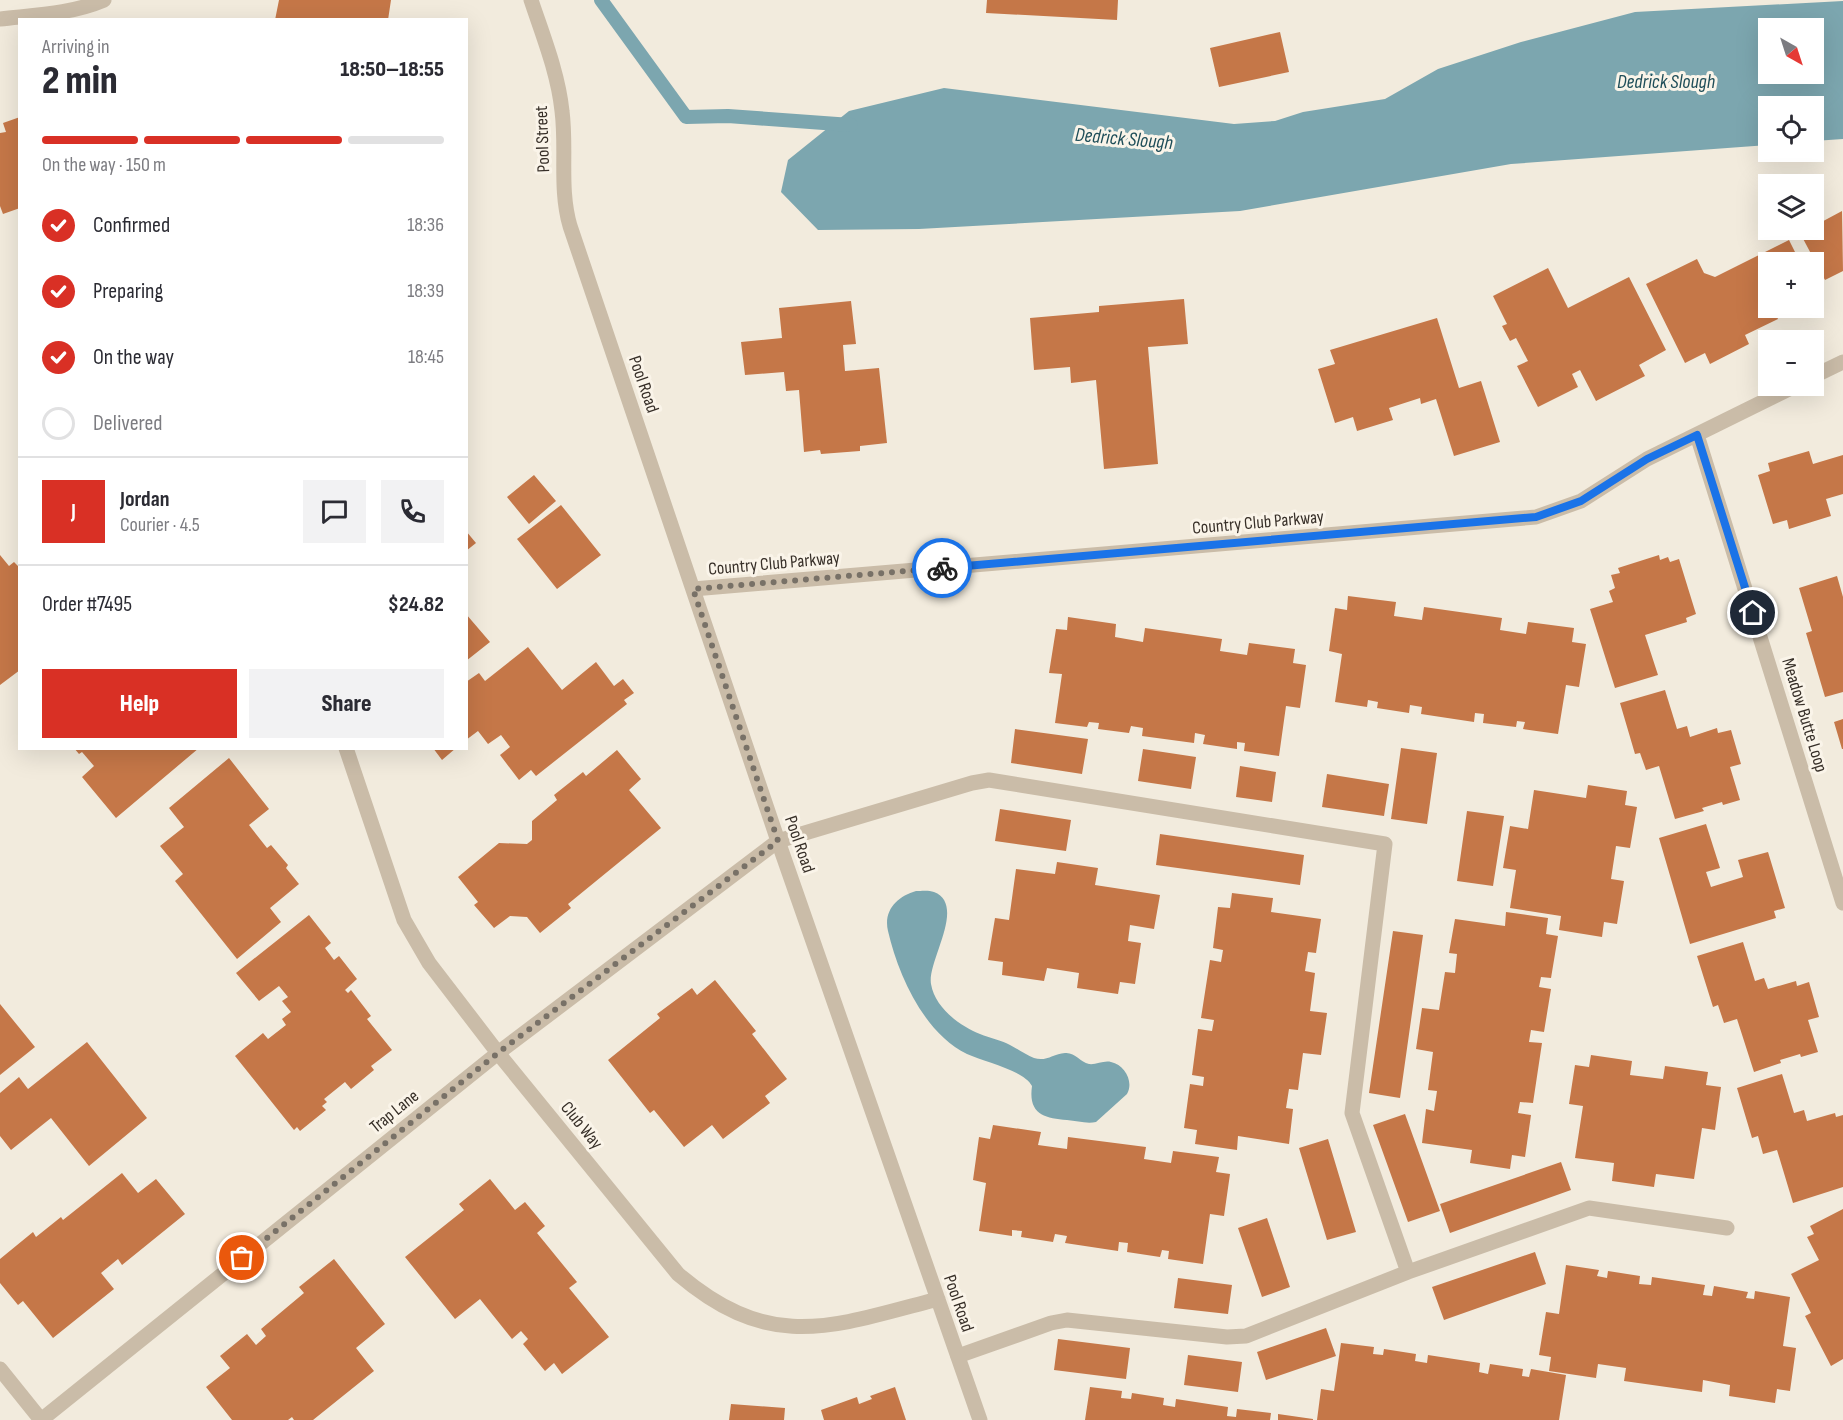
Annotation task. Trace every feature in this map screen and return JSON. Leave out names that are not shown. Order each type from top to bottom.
[{"type":"street","points":[[0,20],[88,7],[104,0]]},
{"type":"street","name":"Pool Street","points":[[531,0],[559,90],[564,132],[565,208],[587,278]]},
{"type":"street","name":"Pool Road","points":[[587,278],[778,841],[981,1420]]},
{"type":"street","points":[[1824,371],[1843,362]]},
{"type":"street","name":"Country Club Parkway","points":[[693,589],[1536,517],[1581,501],[1647,459],[1776,396]]},
{"type":"street","name":"Meadow Butte Loop","points":[[1697,435],[1843,903]]},
{"type":"street","name":"Club Way","points":[[347,750],[404,920],[429,963],[498,1053],[678,1274],[698,1291],[738,1315],[763,1323],[793,1327],[822,1327],[851,1322],[938,1299]]},
{"type":"street","points":[[778,841],[972,783],[989,780],[1385,844],[1352,1113],[1408,1272]]},
{"type":"street","name":"Trap Lane","points":[[41,1420],[498,1053],[778,841]]},
{"type":"street","points":[[958,1356],[1051,1323],[1067,1320],[1246,1336],[1408,1272],[1589,1208],[1727,1228]]},
{"type":"street","points":[[0,1369],[41,1420]]},
{"type":"water","name":"Dedrick Slough","points":[[1843,1],[1843,139],[1824,140],[1824,96],[1758,96],[1758,146],[1511,164],[1240,211],[919,229],[818,230],[781,192],[788,160],[849,111],[944,88],[1234,124],[1275,121],[1303,112],[1385,99],[1438,69],[1521,42],[1635,12]]},
{"type":"water","points":[[916,891],[934,892],[943,899],[947,909],[943,934],[931,974],[931,984],[933,993],[949,1015],[972,1031],[1007,1043],[1034,1058],[1042,1059],[1069,1053],[1089,1064],[1111,1062],[1124,1070],[1129,1079],[1127,1094],[1096,1122],[1086,1123],[1051,1118],[1039,1113],[1033,1103],[1032,1086],[1028,1080],[1012,1071],[967,1054],[938,1032],[926,1017],[906,984],[887,923],[893,905],[903,896]]},
{"type":"building","points":[[279,0],[391,0],[388,18],[275,18]]},
{"type":"building","points":[[987,0],[1118,0],[1117,20],[986,13]]},
{"type":"building","points":[[1280,32],[1289,72],[1219,87],[1210,48]]},
{"type":"building","points":[[18,118],[18,209],[3,214],[0,206],[0,133],[6,132],[3,123]]},
{"type":"building","points":[[1842,211],[1843,271],[1825,280],[1824,252],[1810,252],[1804,240],[1824,240],[1824,221]]},
{"type":"building","points":[[1789,240],[1795,252],[1765,252]]},
{"type":"building","points":[[1758,256],[1758,318],[1778,319],[1745,335],[1749,344],[1710,364],[1705,353],[1685,363],[1646,284],[1697,259],[1704,273],[1715,277]]},
{"type":"building","points":[[1548,268],[1568,308],[1629,277],[1666,350],[1639,365],[1645,376],[1596,401],[1580,370],[1572,374],[1578,387],[1538,407],[1517,366],[1528,361],[1516,338],[1510,341],[1502,326],[1507,324],[1493,296]]},
{"type":"building","points":[[1184,299],[1188,344],[1148,347],[1158,464],[1104,469],[1096,380],[1071,383],[1070,367],[1034,370],[1030,318],[1099,312],[1099,306]]},
{"type":"building","points":[[851,301],[856,344],[843,345],[845,371],[879,368],[887,443],[860,446],[860,451],[821,454],[820,450],[804,452],[799,390],[786,391],[784,372],[745,375],[741,342],[782,338],[779,308]]},
{"type":"building","points":[[1437,318],[1459,388],[1481,381],[1500,442],[1454,456],[1436,399],[1421,404],[1420,398],[1389,408],[1393,420],[1357,431],[1353,417],[1335,423],[1318,369],[1335,364],[1330,350]]},
{"type":"building","points":[[1809,451],[1813,464],[1843,455],[1843,494],[1826,499],[1831,516],[1789,529],[1787,520],[1773,524],[1758,475],[1770,471],[1768,463]]},
{"type":"building","points":[[534,475],[556,501],[529,524],[507,497]]},
{"type":"building","points":[[561,505],[601,555],[557,589],[517,539]]},
{"type":"building","points":[[468,533],[476,543],[468,549]]},
{"type":"building","points":[[0,555],[9,566],[14,562],[18,566],[18,672],[0,685]]},
{"type":"building","points":[[1659,555],[1660,560],[1668,557],[1670,562],[1679,559],[1696,614],[1686,618],[1687,622],[1645,635],[1658,675],[1615,688],[1590,609],[1613,602],[1609,591],[1615,588],[1611,575],[1620,573],[1618,568]]},
{"type":"building","points":[[1837,576],[1843,597],[1843,692],[1825,697],[1806,633],[1812,631],[1799,588]]},
{"type":"building","points":[[1348,596],[1396,602],[1394,616],[1422,620],[1424,607],[1502,618],[1500,630],[1526,634],[1528,622],[1574,628],[1572,642],[1586,644],[1579,687],[1566,685],[1558,734],[1523,729],[1525,722],[1517,721],[1516,727],[1483,723],[1484,714],[1475,713],[1474,722],[1421,714],[1422,707],[1410,705],[1409,713],[1377,708],[1378,702],[1368,700],[1367,707],[1335,702],[1342,654],[1329,651],[1335,608],[1347,610]]},
{"type":"building","points":[[468,616],[490,642],[468,659]]},
{"type":"building","points":[[1068,617],[1116,624],[1115,637],[1143,642],[1145,628],[1222,639],[1220,651],[1247,655],[1249,643],[1295,649],[1293,663],[1306,665],[1300,708],[1286,706],[1279,756],[1244,751],[1245,743],[1237,742],[1237,749],[1203,744],[1205,735],[1195,733],[1194,743],[1142,736],[1143,728],[1131,726],[1129,733],[1098,729],[1099,723],[1089,722],[1087,727],[1055,723],[1062,674],[1049,673],[1056,629],[1067,630]]},
{"type":"building","points":[[528,647],[562,690],[596,662],[614,686],[623,679],[634,693],[624,700],[627,704],[536,776],[531,770],[519,780],[500,755],[510,747],[501,735],[488,744],[478,731],[468,738],[468,681],[479,673],[485,681]]},
{"type":"building","points":[[1665,690],[1677,729],[1687,726],[1690,737],[1717,728],[1718,733],[1731,730],[1741,764],[1730,767],[1740,800],[1723,805],[1722,802],[1702,808],[1704,811],[1675,819],[1659,766],[1646,770],[1640,753],[1635,754],[1620,703]]},
{"type":"building","points":[[1843,719],[1843,749],[1842,749],[1834,722]]},
{"type":"building","points":[[1015,729],[1088,739],[1082,774],[1011,763]]},
{"type":"building","points":[[1401,748],[1437,753],[1427,824],[1391,819]]},
{"type":"building","points":[[1143,749],[1196,757],[1191,789],[1138,781]]},
{"type":"building","points":[[76,750],[197,750],[116,818],[82,777],[94,766],[82,752],[79,754]]},
{"type":"building","points":[[434,750],[454,750],[442,760]]},
{"type":"building","points":[[617,750],[641,779],[629,790],[661,828],[568,904],[571,908],[540,933],[527,917],[510,916],[494,928],[474,905],[478,902],[458,877],[499,843],[527,844],[532,840],[532,821],[557,800],[554,795],[583,772],[586,776]]},
{"type":"building","points":[[229,758],[269,809],[249,825],[267,848],[271,845],[288,865],[286,868],[299,884],[270,908],[281,922],[237,959],[175,881],[183,874],[160,846],[184,827],[169,808]]},
{"type":"building","points":[[1240,766],[1276,772],[1272,802],[1236,797]]},
{"type":"building","points":[[1327,774],[1389,784],[1384,816],[1322,807]]},
{"type":"building","points":[[1588,785],[1627,791],[1625,805],[1637,807],[1630,848],[1616,846],[1611,879],[1624,881],[1617,924],[1604,922],[1602,937],[1559,930],[1561,916],[1510,908],[1516,870],[1503,868],[1510,826],[1528,829],[1534,790],[1586,798]]},
{"type":"building","points":[[1000,809],[1071,820],[1066,851],[995,841]]},
{"type":"building","points":[[1467,811],[1504,816],[1493,886],[1457,881]]},
{"type":"building","points":[[1706,824],[1720,868],[1706,872],[1711,887],[1743,877],[1738,860],[1768,852],[1785,908],[1774,911],[1776,918],[1690,944],[1659,838]]},
{"type":"building","points":[[1160,834],[1304,855],[1300,885],[1156,865]]},
{"type":"building","points":[[1057,862],[1098,868],[1095,885],[1160,895],[1154,929],[1130,925],[1128,941],[1141,943],[1135,984],[1120,982],[1118,994],[1077,988],[1079,973],[1047,968],[1044,981],[1002,975],[1003,962],[988,960],[995,918],[1009,920],[1016,869],[1055,874]]},
{"type":"building","points":[[1232,893],[1273,898],[1271,912],[1321,919],[1316,953],[1308,952],[1305,971],[1315,973],[1310,1011],[1327,1013],[1321,1055],[1303,1053],[1298,1090],[1289,1089],[1286,1108],[1293,1109],[1289,1144],[1238,1136],[1237,1150],[1195,1144],[1197,1130],[1184,1128],[1190,1084],[1203,1086],[1204,1077],[1192,1075],[1198,1029],[1212,1031],[1214,1020],[1201,1018],[1210,960],[1221,962],[1223,950],[1213,948],[1218,907],[1230,908]]},
{"type":"building","points":[[1506,912],[1548,918],[1546,934],[1558,936],[1551,978],[1541,977],[1539,987],[1551,989],[1544,1032],[1531,1030],[1529,1042],[1542,1043],[1533,1103],[1520,1102],[1518,1113],[1531,1115],[1525,1157],[1512,1155],[1510,1169],[1470,1163],[1472,1150],[1422,1143],[1426,1109],[1434,1111],[1437,1091],[1428,1090],[1433,1052],[1416,1049],[1422,1008],[1439,1010],[1445,972],[1455,973],[1457,954],[1449,953],[1455,919],[1505,926]]},
{"type":"building","points":[[309,915],[331,943],[325,948],[334,960],[339,956],[357,979],[345,990],[348,993],[351,990],[371,1016],[367,1019],[392,1050],[371,1066],[374,1070],[351,1089],[345,1082],[324,1099],[327,1102],[322,1106],[326,1110],[300,1131],[297,1127],[294,1130],[235,1056],[263,1033],[268,1039],[286,1025],[282,1019],[291,1012],[282,1001],[288,997],[279,986],[259,1001],[236,973]]},
{"type":"building","points":[[1393,931],[1423,935],[1400,1098],[1369,1093]]},
{"type":"building","points":[[1743,942],[1755,981],[1764,978],[1768,989],[1796,981],[1797,986],[1809,982],[1819,1017],[1808,1020],[1818,1052],[1780,1060],[1781,1063],[1754,1072],[1737,1019],[1724,1023],[1718,1005],[1713,1007],[1697,956]]},
{"type":"building","points":[[715,980],[756,1031],[752,1034],[787,1079],[765,1096],[770,1103],[723,1139],[712,1125],[684,1147],[654,1110],[650,1113],[608,1060],[660,1018],[657,1014],[692,988],[697,995]]},
{"type":"building","points":[[0,1004],[35,1047],[0,1075]]},
{"type":"building","points":[[87,1042],[147,1118],[89,1166],[51,1118],[11,1150],[0,1136],[0,1093],[19,1077],[28,1089]]},
{"type":"building","points":[[1591,1055],[1632,1061],[1630,1075],[1663,1079],[1665,1066],[1708,1072],[1706,1085],[1721,1087],[1715,1130],[1702,1128],[1694,1179],[1656,1174],[1654,1187],[1612,1181],[1614,1163],[1575,1158],[1583,1106],[1569,1104],[1575,1065],[1589,1067]]},
{"type":"building","points":[[1782,1074],[1794,1113],[1804,1110],[1807,1121],[1835,1113],[1836,1117],[1843,1115],[1843,1187],[1793,1203],[1777,1150],[1763,1154],[1758,1136],[1752,1138],[1737,1088]]},
{"type":"building","points":[[1405,1114],[1440,1211],[1408,1222],[1373,1125]]},
{"type":"building","points":[[993,1125],[1041,1132],[1038,1145],[1067,1149],[1068,1137],[1146,1147],[1144,1159],[1171,1163],[1173,1151],[1219,1157],[1216,1172],[1230,1174],[1224,1216],[1210,1214],[1203,1264],[1168,1259],[1169,1251],[1162,1250],[1160,1257],[1127,1252],[1128,1243],[1119,1242],[1118,1251],[1065,1243],[1067,1236],[1055,1234],[1053,1242],[1021,1237],[1022,1231],[1012,1230],[1012,1236],[979,1231],[986,1183],[973,1180],[979,1137],[990,1139]]},
{"type":"building","points":[[1328,1139],[1356,1232],[1327,1240],[1299,1148]]},
{"type":"building","points":[[1561,1162],[1571,1190],[1450,1233],[1440,1204]]},
{"type":"building","points":[[122,1173],[138,1193],[156,1179],[185,1214],[122,1265],[118,1259],[101,1273],[114,1289],[53,1338],[23,1301],[18,1305],[0,1283],[0,1259],[33,1232],[36,1237],[61,1217],[63,1220]]},
{"type":"building","points":[[490,1179],[515,1210],[525,1202],[545,1226],[537,1233],[577,1282],[569,1288],[609,1337],[562,1374],[554,1363],[545,1371],[523,1344],[528,1339],[521,1331],[512,1339],[480,1299],[455,1319],[405,1257],[464,1210],[459,1204]]},
{"type":"building","points":[[1843,1209],[1843,1359],[1831,1366],[1805,1316],[1811,1313],[1791,1274],[1819,1260],[1807,1237],[1814,1234],[1810,1226]]},
{"type":"building","points":[[1267,1218],[1290,1287],[1262,1297],[1238,1228]]},
{"type":"building","points":[[1535,1252],[1546,1284],[1444,1320],[1432,1287]]},
{"type":"building","points":[[334,1259],[385,1324],[356,1348],[374,1371],[313,1420],[294,1420],[292,1417],[288,1420],[232,1420],[206,1387],[230,1368],[220,1356],[247,1334],[256,1345],[266,1336],[261,1329],[304,1293],[299,1287]]},
{"type":"building","points":[[1566,1265],[1599,1270],[1597,1276],[1607,1278],[1608,1271],[1640,1276],[1639,1284],[1651,1285],[1652,1277],[1705,1285],[1703,1295],[1712,1296],[1714,1286],[1748,1292],[1746,1298],[1754,1299],[1755,1291],[1790,1297],[1783,1346],[1796,1348],[1790,1391],[1777,1389],[1775,1403],[1729,1396],[1730,1385],[1703,1380],[1702,1392],[1624,1381],[1626,1368],[1598,1364],[1596,1378],[1549,1371],[1551,1357],[1539,1355],[1546,1312],[1559,1314]]},
{"type":"building","points":[[1178,1278],[1232,1285],[1228,1314],[1174,1308]]},
{"type":"building","points":[[1326,1328],[1336,1356],[1266,1380],[1257,1352]]},
{"type":"building","points":[[1058,1339],[1130,1348],[1126,1379],[1054,1370]]},
{"type":"building","points":[[1341,1343],[1374,1347],[1373,1354],[1383,1355],[1384,1349],[1416,1354],[1415,1361],[1427,1363],[1428,1355],[1480,1363],[1479,1372],[1488,1374],[1490,1364],[1523,1369],[1522,1376],[1529,1377],[1531,1369],[1566,1375],[1559,1420],[1317,1420],[1321,1389],[1334,1391]]},
{"type":"building","points":[[1188,1355],[1242,1362],[1238,1392],[1184,1385]]},
{"type":"building","points":[[895,1387],[906,1420],[824,1420],[821,1410],[857,1397],[859,1404],[872,1399],[870,1396]]},
{"type":"building","points":[[1090,1387],[1122,1391],[1121,1398],[1131,1399],[1132,1393],[1164,1398],[1163,1405],[1175,1407],[1176,1399],[1228,1407],[1227,1416],[1236,1417],[1237,1409],[1271,1413],[1270,1420],[1085,1420]]},
{"type":"building","points":[[731,1404],[785,1408],[784,1420],[729,1420]]},
{"type":"building","points":[[1278,1414],[1313,1419],[1313,1420],[1278,1420]]},
{"type":"waterway","name":"Dedrick Slough","points":[[601,0],[686,117],[728,116],[851,125]]},
{"type":"way so far","points":[[242,1258],[498,1053],[778,841],[693,589],[942,568]]},
{"type":"route","points":[[942,568],[1519,520],[1536,517],[1581,501],[1647,459],[1697,435],[1753,613]]}]
